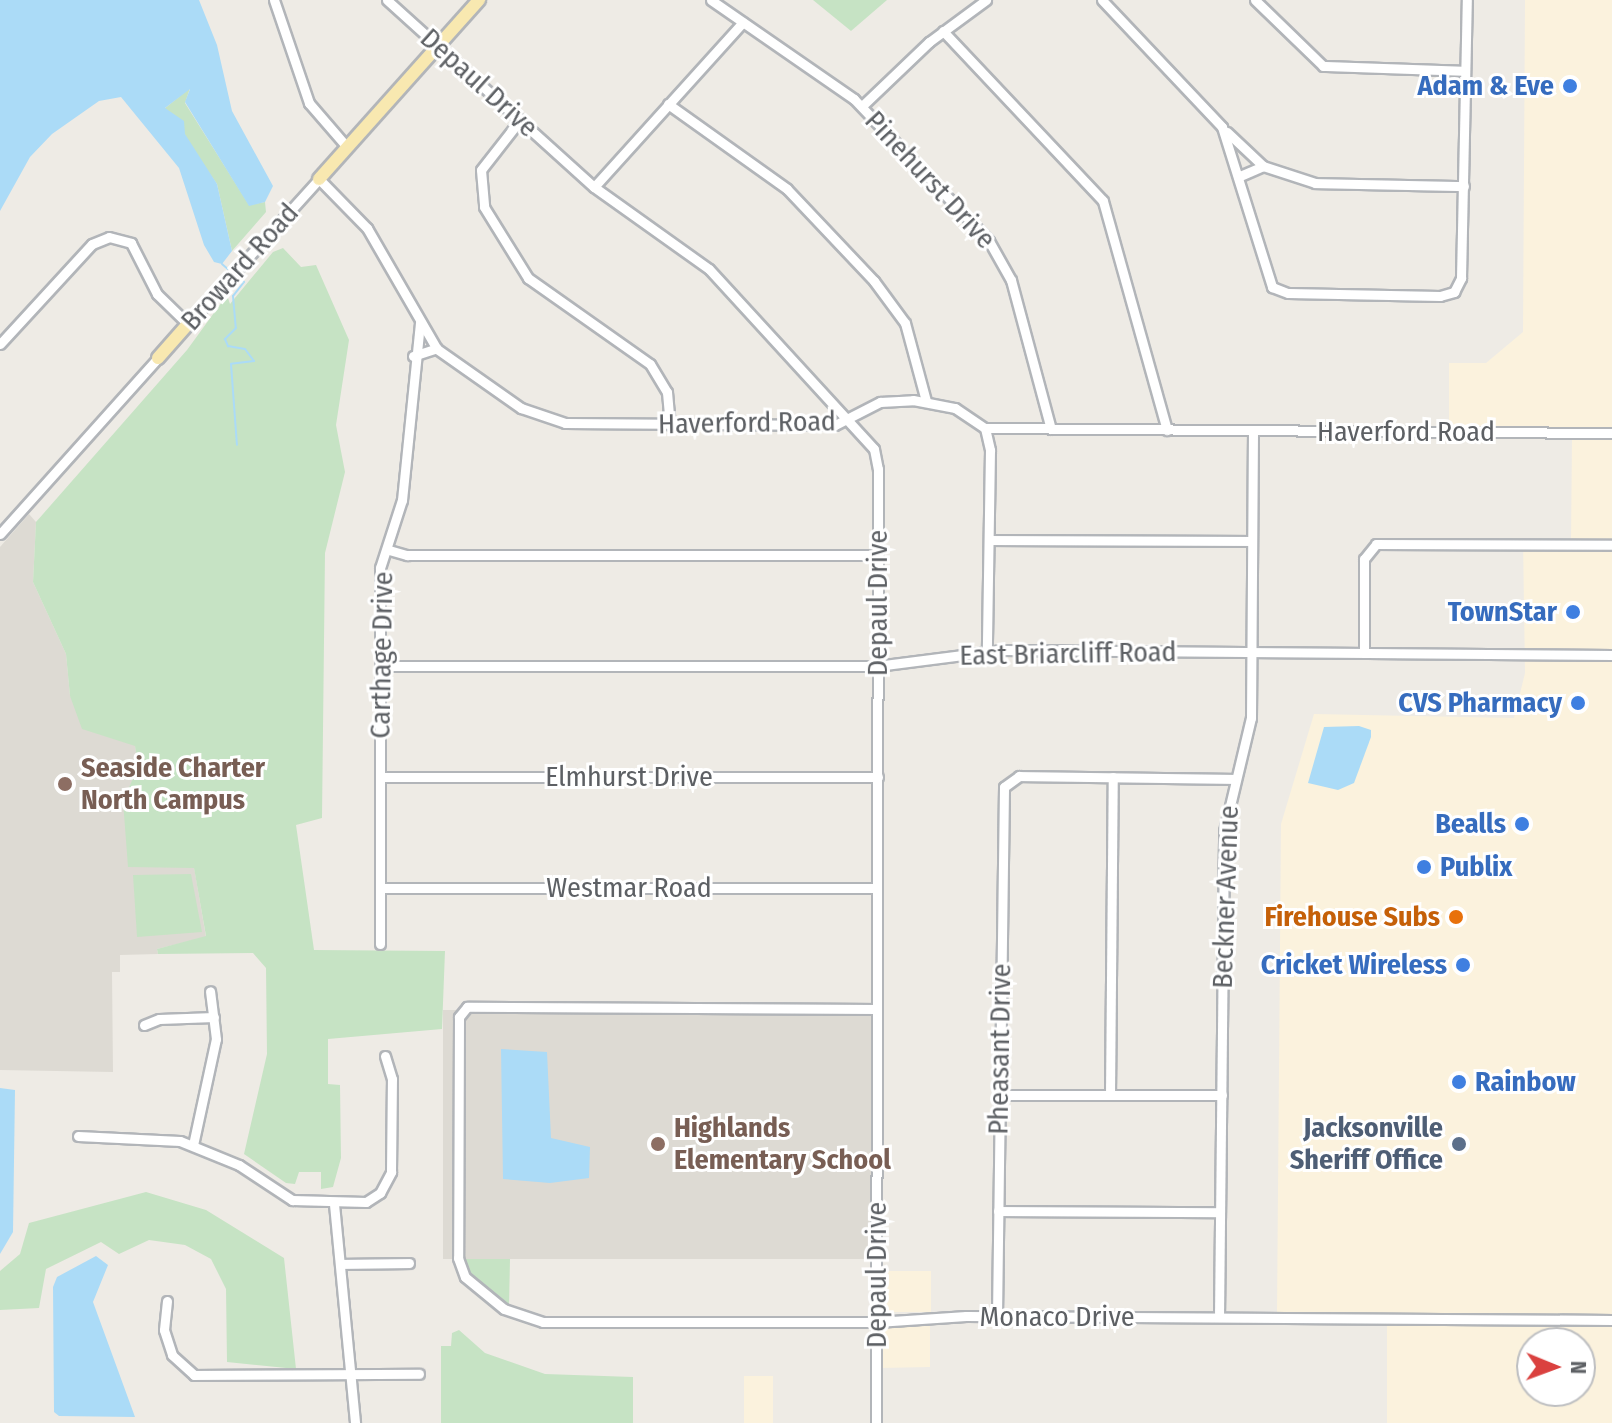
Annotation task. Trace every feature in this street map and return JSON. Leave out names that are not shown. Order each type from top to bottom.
[{"type":"main road","name":"Broward Road","points":[[319,179],[479,0]]},
{"type":"main road","name":"Broward Road","points":[[158,358],[188,324]]},
{"type":"street","points":[[274,0],[313,112],[347,147]]},
{"type":"street","name":"Depaul Drive","points":[[387,0],[594,187],[709,269],[869,438],[878,463],[876,1423]]},
{"type":"street","name":"Pinehurst Drive","points":[[711,0],[862,106],[989,241],[1005,265],[1051,429]]},
{"type":"street","points":[[862,106],[943,31],[986,0]]},
{"type":"street","points":[[1102,0],[1263,166],[1315,183],[1464,186]]},
{"type":"street","points":[[1255,0],[1323,66],[1465,71]]},
{"type":"street","points":[[1222,127],[1240,176],[1268,282],[1276,290],[1440,296],[1454,292],[1461,278],[1467,0]]},
{"type":"street","points":[[594,187],[743,22]]},
{"type":"street","points":[[943,31],[1103,201],[1167,430]]},
{"type":"street","points":[[668,104],[787,189],[874,281],[905,323],[926,401]]},
{"type":"street","points":[[520,120],[481,170],[484,207],[528,278],[650,364],[667,392],[670,425]]},
{"type":"street","points":[[1240,176],[1263,166]]},
{"type":"street","name":"Haverford Road","points":[[319,179],[367,228],[437,348],[538,417],[580,425],[835,425],[880,402],[926,401],[955,408],[985,428],[1612,433]]},
{"type":"street","name":"Broward Road","points":[[188,324],[319,179]]},
{"type":"street","points":[[0,344],[92,244],[109,237],[131,243],[157,294],[188,324]]},
{"type":"street","name":"Carthage Drive","points":[[380,944],[380,568],[389,550],[402,500],[413,356],[420,322]]},
{"type":"street","points":[[413,356],[437,348]]},
{"type":"street","name":"Broward Road","points":[[0,534],[158,358]]},
{"type":"street","points":[[985,428],[990,540],[987,650]]},
{"type":"street","name":"Beckner Avenue","points":[[1219,1317],[1224,831],[1234,779],[1250,727],[1253,431]]},
{"type":"street","points":[[990,540],[1252,541]]},
{"type":"street","points":[[1364,653],[1364,559],[1376,544],[1612,545]]},
{"type":"street","points":[[389,550],[407,555],[877,555]]},
{"type":"street","name":"East Briarcliff Road","points":[[380,666],[877,666],[987,650],[1612,655]]},
{"type":"street","name":"Pheasant Drive","points":[[997,1316],[1002,793],[1006,782],[1019,776],[1113,777]]},
{"type":"street","name":"Elmhurst Drive","points":[[380,777],[878,777]]},
{"type":"street","points":[[1110,1095],[1113,777],[1234,779]]},
{"type":"street","name":"Westmar Road","points":[[380,888],[877,888]]},
{"type":"street","points":[[193,1145],[215,1048],[210,991]]},
{"type":"street","name":"Monaco Drive","points":[[877,1009],[464,1010],[459,1017],[458,1258],[472,1286],[504,1309],[543,1322],[877,1322],[997,1316],[1612,1320]]},
{"type":"street","points":[[144,1025],[159,1019],[214,1017]]},
{"type":"street","points":[[78,1136],[151,1138],[193,1145],[245,1168],[292,1200],[334,1204],[374,1198],[390,1178],[392,1079],[385,1056]]},
{"type":"street","points":[[999,1095],[1222,1095]]},
{"type":"street","points":[[334,1204],[355,1423]]},
{"type":"street","points":[[998,1211],[1220,1212]]},
{"type":"street","points":[[341,1264],[409,1263]]},
{"type":"street","points":[[167,1301],[164,1330],[172,1355],[194,1375],[353,1378],[419,1374]]},
{"type":"shaded area","points":[[1525,0],[1612,0],[1612,1315],[1277,1313],[1281,824],[1314,714],[1514,718],[1525,673],[1523,540],[1571,540],[1572,437],[1449,436],[1449,363],[1486,363],[1523,332]]},
{"type":"shaded area","name":"Seaside Charter North Campus","points":[[29,514],[36,522],[33,582],[66,654],[70,696],[135,745],[138,767],[124,801],[194,867],[206,937],[157,949],[158,954],[120,955],[120,972],[112,972],[113,1072],[0,1070],[0,547]]},
{"type":"shaded area","name":"Highlands Elementary School","points":[[443,1010],[874,1010],[874,1259],[443,1259]]},
{"type":"shaded area","points":[[874,1271],[931,1271],[931,1312],[874,1312]]},
{"type":"shaded area","points":[[930,1321],[930,1367],[880,1368],[885,1328]]},
{"type":"shaded area","points":[[1387,1322],[1612,1326],[1612,1423],[1387,1423]]},
{"type":"shaded area","points":[[744,1376],[773,1376],[773,1423],[744,1423]]},
{"type":"green space","points":[[813,0],[887,0],[851,31]]},
{"type":"green space","points":[[190,88],[185,103],[249,205],[265,202],[266,212],[232,251],[217,184],[164,109]]},
{"type":"green space","points":[[283,248],[301,267],[316,265],[349,340],[336,425],[345,472],[325,553],[322,818],[296,825],[314,950],[445,951],[442,1029],[328,1039],[328,1084],[340,1085],[341,1158],[333,1187],[321,1189],[321,1172],[299,1172],[295,1184],[286,1183],[244,1154],[267,1054],[266,968],[253,953],[158,954],[157,949],[206,936],[194,868],[128,867],[123,801],[138,767],[135,746],[82,729],[70,696],[66,654],[33,582],[36,522],[187,350],[227,295],[230,304],[273,252]]},
{"type":"green space","points":[[191,874],[202,932],[137,937],[133,875]]},
{"type":"green space","points":[[146,1192],[206,1210],[284,1258],[296,1369],[227,1362],[226,1289],[211,1259],[185,1245],[149,1240],[119,1254],[101,1242],[46,1269],[39,1308],[0,1310],[0,1271],[20,1254],[29,1223]]},
{"type":"green space","points":[[463,1259],[510,1259],[509,1306],[468,1272]]},
{"type":"green space","points":[[459,1330],[485,1353],[545,1374],[633,1377],[633,1423],[441,1423],[441,1346],[451,1346],[452,1333]]},
{"type":"water","points":[[0,0],[199,0],[217,45],[232,111],[273,186],[265,202],[249,206],[185,102],[190,89],[165,108],[184,121],[185,134],[217,184],[232,251],[222,264],[214,262],[204,245],[179,168],[121,97],[99,101],[52,134],[30,157],[0,211]]},
{"type":"water","points":[[1359,726],[1371,730],[1371,737],[1354,783],[1338,790],[1308,783],[1324,727]]},
{"type":"water","points":[[501,1049],[547,1052],[551,1138],[590,1147],[589,1178],[550,1183],[503,1179]]},
{"type":"water","points":[[0,1088],[15,1090],[13,1232],[0,1254]]},
{"type":"water","points":[[96,1256],[108,1265],[93,1302],[135,1417],[59,1416],[54,1412],[53,1287],[57,1277]]},
{"type":"waterway","points":[[222,264],[230,271]]},
{"type":"waterway","points":[[235,275],[244,282],[233,296],[236,328],[225,339],[228,346],[245,349],[254,361],[231,364],[237,445]]},
{"type":"place","name":"Adam & Eve","points":[[1570,86]]},
{"type":"place","name":"TownStar","points":[[1573,612]]},
{"type":"place","name":"CVS Pharmacy","points":[[1578,703]]},
{"type":"place","name":"Seaside Charter North Campus","points":[[65,784]]},
{"type":"place","name":"Bealls","points":[[1522,824]]},
{"type":"place","name":"Publix","points":[[1424,867]]},
{"type":"place","name":"Firehouse Subs","points":[[1456,917]]},
{"type":"place","name":"Cricket Wireless","points":[[1463,965]]},
{"type":"place","name":"Rainbow","points":[[1459,1082]]},
{"type":"place","name":"Highlands Elementary School","points":[[658,1144]]},
{"type":"place","name":"Jacksonville Sheriff Office","points":[[1459,1144]]}]
